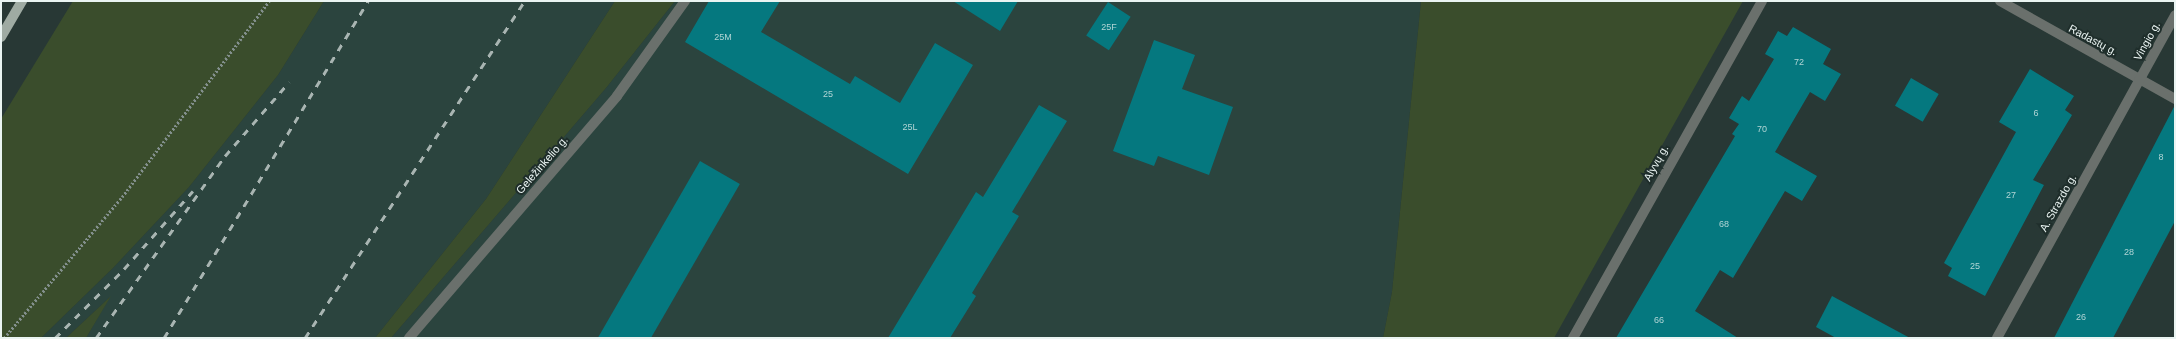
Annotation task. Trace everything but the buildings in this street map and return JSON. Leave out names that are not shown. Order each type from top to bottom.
[{"type":"main road","points":[[1,37],[22,1]]},
{"type":"street","name":"Geležinkelio g.","points":[[409,338],[617,96],[685,1]]},
{"type":"street","name":"Alyvų g.","points":[[1573,338],[1762,1]]},
{"type":"street","name":"Radastų g.","points":[[2000,1],[2175,99]]},
{"type":"street","name":"Vingio g.","points":[[2140,79],[2175,15]]},
{"type":"street","name":"A. Strazdo g.","points":[[1997,338],[2140,79]]},
{"type":"path","points":[[4,338],[122,197],[269,1]]},
{"type":"shaded area","points":[[324,1],[615,1],[486,199],[375,338],[86,338],[110,297],[66,338],[41,338],[113,268],[189,187],[278,75]]},
{"type":"shaded area","points":[[675,1],[1421,1],[1392,292],[1383,338],[391,338],[606,88]]},
{"type":"green space","points":[[73,1],[324,1],[278,75],[189,187],[113,268],[41,338],[1,338],[1,119]]},
{"type":"green space","points":[[615,1],[675,1],[606,88],[391,338],[375,338],[486,199]]},
{"type":"green space","points":[[1421,1],[1743,1],[1554,338],[1383,338],[1392,292]]},
{"type":"green space","points":[[111,296],[86,338],[66,338]]},
{"type":"railway","points":[[164,338],[368,1]]},
{"type":"railway","points":[[305,338],[525,1]]},
{"type":"railway","points":[[96,338],[225,156],[289,82]]},
{"type":"railway","points":[[55,338],[124,269],[193,191]]}]
